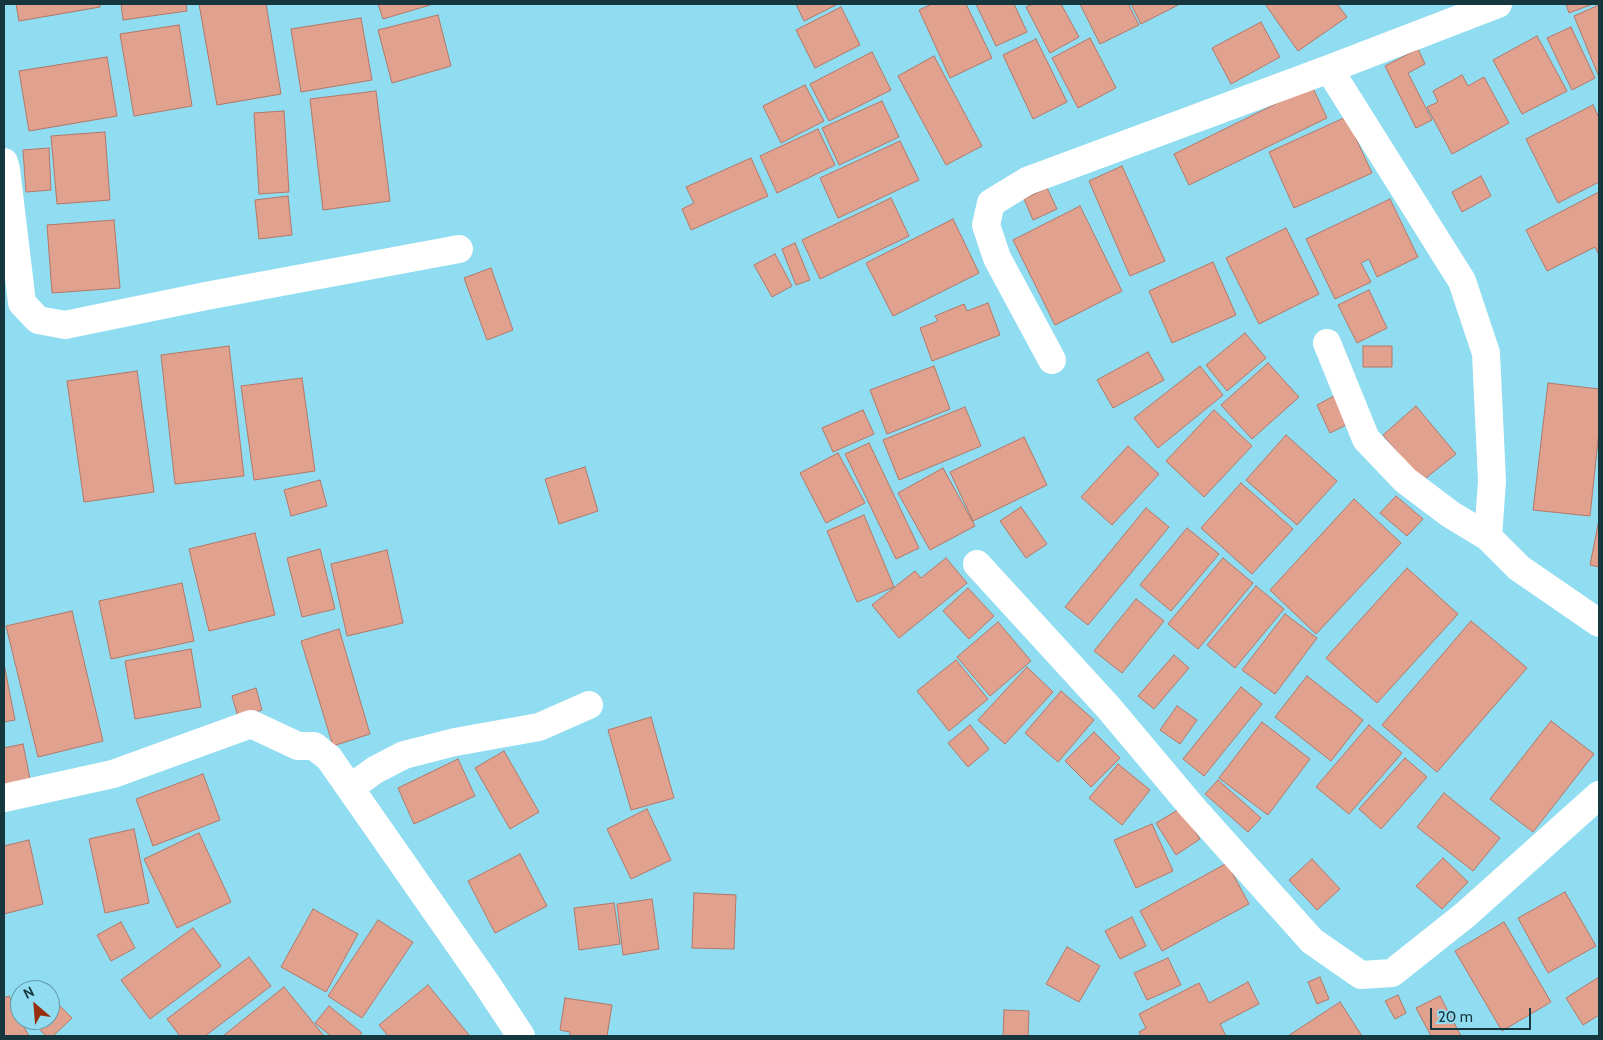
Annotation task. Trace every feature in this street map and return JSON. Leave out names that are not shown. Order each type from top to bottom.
[{"type":"street","points":[[1052,360],[997,258],[986,225],[991,203],[1027,181],[1329,70],[1498,4]]},
{"type":"street","points":[[1329,70],[1462,281],[1486,353],[1492,481],[1488,538]]},
{"type":"street","points":[[4,162],[22,302],[38,320],[65,325],[216,294],[459,249]]},
{"type":"street","points":[[1327,342],[1366,439],[1404,480],[1450,514],[1488,538],[1519,568],[1599,624]]},
{"type":"street","points":[[977,564],[1108,707],[1192,807],[1312,941],[1361,975],[1392,973],[1466,915],[1599,795]]},
{"type":"street","points":[[350,788],[375,770],[404,755],[455,742],[539,727],[589,705]]},
{"type":"street","points":[[4,798],[113,774],[251,724],[298,746],[314,746],[329,758],[521,1036]]},
{"type":"building","points":[[16,4],[100,4],[100,7],[19,21]]},
{"type":"building","points":[[121,4],[186,4],[187,11],[123,20]]},
{"type":"building","points":[[199,4],[266,4],[281,94],[217,105]]},
{"type":"building","points":[[378,4],[430,4],[430,5],[383,19]]},
{"type":"building","points":[[796,4],[838,4],[804,21]]},
{"type":"building","points":[[932,4],[966,4],[992,58],[950,78],[919,10]]},
{"type":"building","points":[[976,4],[1014,4],[1027,32],[996,46]]},
{"type":"building","points":[[1033,4],[1061,4],[1079,37],[1050,53],[1026,7]]},
{"type":"building","points":[[1080,4],[1128,4],[1139,25],[1100,44]]},
{"type":"building","points":[[1131,4],[1177,4],[1178,5],[1141,24]]},
{"type":"building","points":[[1265,4],[1337,4],[1347,17],[1298,51]]},
{"type":"building","points":[[1566,4],[1593,4],[1569,13]]},
{"type":"building","points":[[1599,5],[1599,77],[1574,16]]},
{"type":"building","points":[[841,7],[860,45],[815,68],[796,30]]},
{"type":"building","points":[[438,15],[451,66],[392,83],[378,30]]},
{"type":"building","points":[[361,18],[372,80],[301,92],[291,29]]},
{"type":"building","points":[[1261,22],[1280,57],[1231,84],[1212,48]]},
{"type":"building","points":[[179,25],[192,106],[134,116],[120,34]]},
{"type":"building","points":[[1571,27],[1595,78],[1572,90],[1547,38]]},
{"type":"building","points":[[1537,36],[1567,91],[1522,114],[1493,60]]},
{"type":"building","points":[[1090,38],[1116,88],[1078,108],[1052,58]]},
{"type":"building","points":[[1036,39],[1067,102],[1033,119],[1003,55]]},
{"type":"building","points":[[1418,49],[1425,64],[1408,73],[1432,120],[1416,128],[1385,66]]},
{"type":"building","points":[[872,52],[891,90],[829,121],[810,84]]},
{"type":"building","points":[[934,56],[982,146],[946,165],[898,76]]},
{"type":"building","points":[[107,57],[117,116],[29,131],[19,71]]},
{"type":"building","points":[[1462,75],[1468,86],[1484,77],[1509,123],[1452,154],[1427,107],[1438,102],[1433,91]]},
{"type":"building","points":[[805,85],[824,121],[781,143],[763,106]]},
{"type":"building","points":[[1312,86],[1327,118],[1189,185],[1174,154]]},
{"type":"building","points":[[376,91],[390,201],[323,210],[310,99]]},
{"type":"building","points":[[882,101],[899,137],[839,165],[822,128]]},
{"type":"building","points":[[1593,105],[1599,118],[1599,182],[1558,203],[1526,139]]},
{"type":"building","points":[[284,111],[289,192],[259,194],[254,113]]},
{"type":"building","points":[[1346,117],[1372,173],[1294,208],[1269,152]]},
{"type":"building","points":[[818,129],[835,165],[777,193],[760,156]]},
{"type":"building","points":[[105,132],[110,200],[57,204],[51,136]]},
{"type":"building","points":[[900,141],[919,180],[838,218],[820,178]]},
{"type":"building","points":[[49,148],[51,190],[26,192],[23,150]]},
{"type":"building","points":[[751,158],[768,196],[691,230],[682,209],[694,203],[686,187]]},
{"type":"building","points":[[1122,166],[1165,261],[1130,276],[1089,181]]},
{"type":"building","points":[[1481,176],[1491,196],[1462,212],[1452,192]]},
{"type":"building","points":[[1047,188],[1057,209],[1033,220],[1024,199]]},
{"type":"building","points":[[1599,192],[1599,255],[1595,247],[1547,271],[1526,230]]},
{"type":"building","points":[[288,196],[292,235],[259,239],[255,200]]},
{"type":"building","points":[[891,198],[909,236],[820,279],[802,240]]},
{"type":"building","points":[[1390,199],[1418,257],[1377,277],[1369,259],[1361,263],[1371,282],[1335,299],[1306,239]]},
{"type":"building","points":[[1080,206],[1122,291],[1055,325],[1013,240]]},
{"type":"building","points":[[953,219],[979,273],[893,316],[866,263]]},
{"type":"building","points":[[114,220],[120,288],[52,293],[47,225]]},
{"type":"building","points":[[1286,228],[1319,294],[1259,324],[1226,258]]},
{"type":"building","points":[[795,243],[810,280],[796,285],[782,249]]},
{"type":"building","points":[[775,254],[792,286],[772,297],[754,265]]},
{"type":"building","points":[[1213,262],[1236,315],[1172,343],[1149,291]]},
{"type":"building","points":[[491,268],[513,330],[487,340],[464,278]]},
{"type":"building","points":[[1369,290],[1387,328],[1357,343],[1338,305]]},
{"type":"building","points":[[988,303],[1000,335],[932,361],[920,328],[938,321],[935,316],[964,304],[967,311]]},
{"type":"building","points":[[1245,333],[1266,358],[1227,391],[1206,365]]},
{"type":"building","points":[[229,346],[244,476],[175,484],[161,355]]},
{"type":"building","points":[[1363,346],[1392,346],[1392,367],[1363,367]]},
{"type":"building","points":[[1148,352],[1164,380],[1113,408],[1097,380]]},
{"type":"building","points":[[1268,363],[1299,397],[1252,439],[1221,405]]},
{"type":"building","points":[[934,366],[950,409],[887,434],[870,390]]},
{"type":"building","points":[[1200,366],[1223,395],[1158,448],[1134,418]]},
{"type":"building","points":[[137,371],[154,492],[84,502],[67,381]]},
{"type":"building","points":[[302,378],[315,471],[254,480],[241,386]]},
{"type":"building","points":[[1548,383],[1599,389],[1599,431],[1590,516],[1533,510]]},
{"type":"building","points":[[1336,395],[1350,423],[1330,433],[1317,405]]},
{"type":"building","points":[[1416,406],[1456,454],[1422,481],[1383,435]]},
{"type":"building","points":[[965,407],[981,446],[899,480],[883,440]]},
{"type":"building","points":[[863,410],[874,434],[833,452],[822,428]]},
{"type":"building","points":[[1214,410],[1252,446],[1204,497],[1166,461]]},
{"type":"building","points":[[1286,435],[1337,481],[1297,525],[1246,480]]},
{"type":"building","points":[[1024,437],[1047,485],[973,521],[950,472]]},
{"type":"building","points":[[869,443],[919,548],[896,559],[845,454]]},
{"type":"building","points":[[1128,446],[1159,474],[1112,525],[1081,497]]},
{"type":"building","points":[[838,453],[865,503],[826,523],[800,473]]},
{"type":"building","points":[[585,467],[598,511],[559,524],[545,479]]},
{"type":"building","points":[[943,468],[975,526],[930,550],[898,493]]},
{"type":"building","points":[[320,480],[327,506],[291,516],[284,490]]},
{"type":"building","points":[[1241,483],[1293,529],[1252,574],[1201,528]]},
{"type":"building","points":[[1396,496],[1423,519],[1407,536],[1380,513]]},
{"type":"building","points":[[1354,499],[1401,543],[1316,634],[1270,590]]},
{"type":"building","points":[[1021,507],[1047,544],[1026,558],[1000,521]]},
{"type":"building","points":[[1146,508],[1169,527],[1088,625],[1065,607]]},
{"type":"building","points":[[864,515],[894,587],[857,602],[827,531]]},
{"type":"building","points":[[1599,520],[1599,567],[1590,565]]},
{"type":"building","points":[[1187,528],[1219,554],[1171,611],[1140,585]]},
{"type":"building","points":[[255,533],[275,615],[209,631],[189,549]]},
{"type":"building","points":[[320,549],[335,609],[302,617],[287,558]]},
{"type":"building","points":[[387,550],[403,623],[347,636],[331,564]]},
{"type":"building","points":[[946,558],[967,583],[899,638],[872,605],[915,571],[921,578]]},
{"type":"building","points":[[1223,558],[1253,583],[1198,649],[1168,624]]},
{"type":"building","points":[[1407,568],[1458,614],[1377,703],[1326,658]]},
{"type":"building","points":[[182,583],[194,641],[111,659],[99,601]]},
{"type":"building","points":[[1256,586],[1284,609],[1235,668],[1207,645]]},
{"type":"building","points":[[968,588],[994,616],[969,639],[943,611]]},
{"type":"building","points":[[1136,599],[1164,621],[1122,673],[1094,651]]},
{"type":"building","points":[[72,611],[103,741],[38,757],[6,626]]},
{"type":"building","points":[[1285,614],[1317,638],[1275,694],[1242,670]]},
{"type":"building","points":[[1471,621],[1527,668],[1437,772],[1382,725]]},
{"type":"building","points":[[998,622],[1031,661],[990,696],[957,657]]},
{"type":"building","points":[[339,629],[370,734],[333,746],[301,641]]},
{"type":"building","points":[[191,649],[201,707],[135,719],[125,661]]},
{"type":"building","points":[[1174,655],[1189,668],[1154,709],[1138,696]]},
{"type":"building","points":[[956,660],[988,699],[949,731],[917,691]]},
{"type":"building","points":[[4,664],[15,720],[4,722]]},
{"type":"building","points":[[1027,667],[1053,692],[1005,744],[978,720]]},
{"type":"building","points":[[1307,676],[1363,720],[1331,761],[1275,717]]},
{"type":"building","points":[[1241,687],[1262,704],[1204,776],[1183,759]]},
{"type":"building","points":[[256,688],[262,710],[238,717],[232,696]]},
{"type":"building","points":[[1061,691],[1094,720],[1058,762],[1025,733]]},
{"type":"building","points":[[1177,706],[1197,720],[1180,744],[1160,730]]},
{"type":"building","points":[[651,717],[674,798],[631,810],[608,730]]},
{"type":"building","points":[[1551,721],[1594,754],[1533,832],[1490,799]]},
{"type":"building","points":[[1262,722],[1310,759],[1268,815],[1219,778]]},
{"type":"building","points":[[970,725],[989,749],[968,767],[948,743]]},
{"type":"building","points":[[1369,725],[1402,753],[1349,814],[1316,787]]},
{"type":"building","points":[[1094,732],[1120,758],[1091,787],[1065,761]]},
{"type":"building","points":[[23,744],[30,779],[4,785],[4,748]]},
{"type":"building","points":[[504,751],[539,812],[510,829],[475,768]]},
{"type":"building","points":[[1405,758],[1427,777],[1381,829],[1359,809]]},
{"type":"building","points":[[458,759],[475,796],[414,824],[398,788]]},
{"type":"building","points":[[1118,764],[1150,790],[1122,825],[1089,798]]},
{"type":"building","points":[[203,774],[220,820],[153,846],[136,799]]},
{"type":"building","points":[[1218,780],[1261,818],[1248,832],[1205,794]]},
{"type":"building","points":[[1444,793],[1500,838],[1473,871],[1417,827]]},
{"type":"building","points":[[1181,808],[1200,839],[1176,855],[1156,823]]},
{"type":"building","points":[[647,809],[671,860],[631,879],[607,829]]},
{"type":"building","points":[[1152,824],[1173,871],[1136,888],[1114,840]]},
{"type":"building","points":[[134,829],[149,903],[105,913],[89,839]]},
{"type":"building","points":[[199,833],[231,902],[177,928],[144,859]]},
{"type":"building","points":[[29,840],[43,904],[4,914],[4,846]]},
{"type":"building","points":[[520,854],[547,906],[495,933],[468,881]]},
{"type":"building","points":[[1443,858],[1468,882],[1442,909],[1416,886]]},
{"type":"building","points":[[1312,859],[1340,889],[1317,910],[1289,880]]},
{"type":"building","points":[[1227,863],[1249,904],[1162,951],[1140,911]]},
{"type":"building","points":[[1565,892],[1596,946],[1548,973],[1518,918]]},
{"type":"building","points":[[694,893],[736,895],[734,949],[692,948]]},
{"type":"building","points":[[652,899],[659,949],[623,955],[617,904]]},
{"type":"building","points":[[614,903],[620,944],[579,950],[574,908]]},
{"type":"building","points":[[313,909],[358,934],[326,992],[281,967]]},
{"type":"building","points":[[1132,917],[1146,946],[1120,959],[1105,931]]},
{"type":"building","points":[[378,920],[413,942],[362,1018],[328,996]]},
{"type":"building","points":[[121,922],[135,948],[111,961],[97,935]]},
{"type":"building","points":[[1504,922],[1551,1002],[1502,1031],[1455,951]]},
{"type":"building","points":[[193,928],[221,966],[150,1019],[121,980]]},
{"type":"building","points":[[1067,947],[1100,966],[1079,1002],[1046,984]]},
{"type":"building","points":[[249,957],[271,986],[205,1036],[180,1036],[167,1019]]},
{"type":"building","points":[[1168,958],[1181,985],[1147,1000],[1134,973]]},
{"type":"building","points":[[1320,977],[1329,999],[1317,1004],[1308,982]]},
{"type":"building","points":[[1599,977],[1599,1015],[1583,1025],[1566,998]]},
{"type":"building","points":[[1248,982],[1259,1004],[1220,1024],[1226,1036],[1141,1036],[1139,1032],[1146,1028],[1139,1014],[1199,983],[1209,1003]]},
{"type":"building","points":[[428,985],[469,1035],[388,1036],[379,1025]]},
{"type":"building","points":[[284,987],[324,1036],[223,1036]]},
{"type":"building","points":[[1398,995],[1406,1013],[1395,1019],[1385,1001]]},
{"type":"building","points":[[9,996],[10,998],[10,1030],[26,1030],[29,1036],[4,1036],[4,998]]},
{"type":"building","points":[[1440,996],[1461,1036],[1431,1036],[1416,1008]]},
{"type":"building","points":[[565,998],[612,1005],[607,1036],[570,1036],[570,1032],[560,1030]]},
{"type":"building","points":[[1340,1002],[1362,1036],[1288,1036]]},
{"type":"building","points":[[60,1006],[72,1018],[60,1029]]},
{"type":"building","points":[[329,1006],[362,1033],[358,1036],[331,1036],[315,1023]]},
{"type":"building","points":[[1004,1010],[1029,1011],[1028,1036],[1003,1036]]},
{"type":"building","points":[[40,1030],[59,1030],[53,1036],[46,1036]]}]
